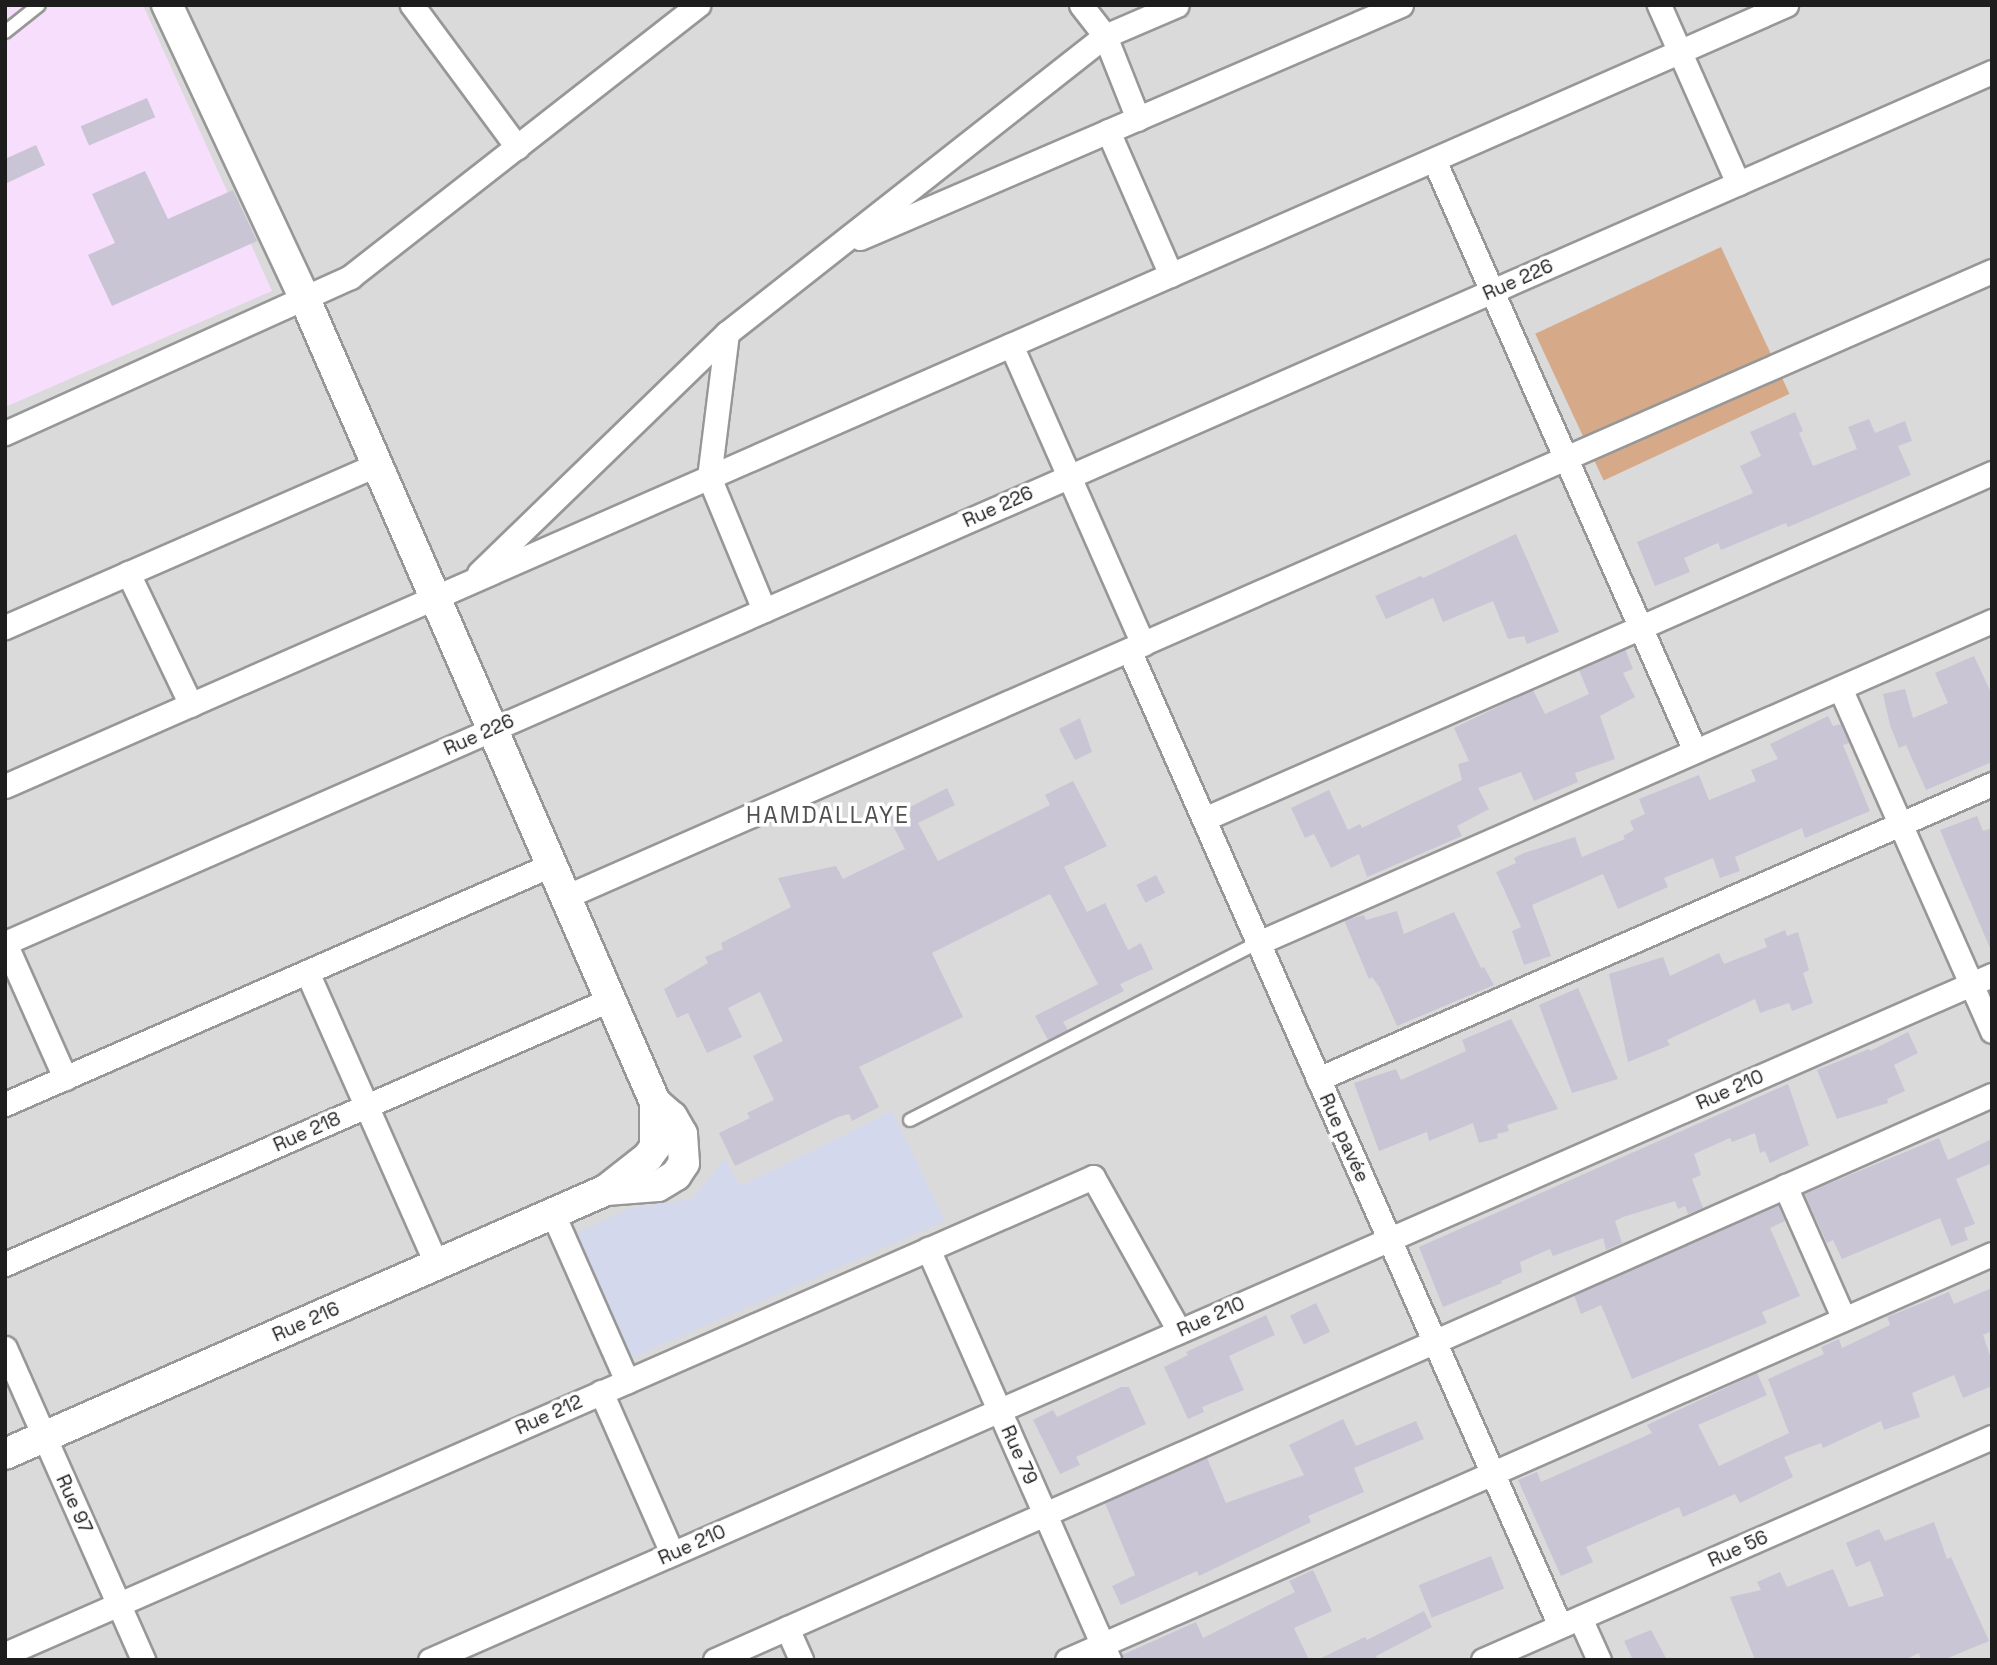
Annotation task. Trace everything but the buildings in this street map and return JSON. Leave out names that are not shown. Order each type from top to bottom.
[{"type":"street","points":[[167,5],[304,297],[609,1000]]},
{"type":"street","points":[[412,5],[517,147]]},
{"type":"street","points":[[5,433],[350,277],[698,5]]},
{"type":"street","points":[[1082,5],[1105,36],[1138,119]]},
{"type":"street","points":[[469,583],[727,333],[1105,36],[1177,5]]},
{"type":"street","points":[[832,251],[1401,5]]},
{"type":"street","points":[[1659,5],[1738,183]]},
{"type":"street","points":[[5,786],[1786,5]]},
{"type":"street","name":"Rue 226","points":[[5,943],[1992,72]]},
{"type":"street","points":[[1108,131],[1171,275]]},
{"type":"street","points":[[1434,160],[1695,751]]},
{"type":"street","points":[[565,897],[1992,271]]},
{"type":"street","points":[[727,333],[709,477],[764,610]]},
{"type":"street","name":"Rue pavée","points":[[1011,345],[1069,476],[1204,819],[1493,1473],[1570,1622],[1599,1660]]},
{"type":"street","points":[[5,627],[378,464]]},
{"type":"street","points":[[1204,819],[1992,473]]},
{"type":"street","points":[[128,573],[191,705]]},
{"type":"street","points":[[1258,943],[1992,621]]},
{"type":"street","points":[[1840,688],[1900,824],[1982,980],[1992,1031]]},
{"type":"street","points":[[1318,1079],[1992,784]]},
{"type":"street","points":[[5,1104],[551,865]]},
{"type":"street","points":[[5,943],[65,1078]]},
{"type":"street","points":[[307,972],[437,1265]]},
{"type":"street","name":"Rue 210","points":[[438,1658],[1982,980]]},
{"type":"street","name":"Rue 216","points":[[5,1454],[606,1190],[648,1157],[655,1147],[655,1102],[609,1000]]},
{"type":"street","name":"Rue 218","points":[[5,1264],[609,1000]]},
{"type":"street","points":[[715,1660],[1992,1095]]},
{"type":"street","name":"Rue 212","points":[[5,1654],[1093,1177],[1179,1331]]},
{"type":"street","points":[[1785,1186],[1844,1319]]},
{"type":"street","points":[[552,1214],[626,1381]]},
{"type":"street","name":"Rue 79","points":[[928,1249],[1106,1652]]},
{"type":"street","points":[[1067,1660],[1106,1652],[1493,1473],[1992,1254]]},
{"type":"street","name":"Rue 97","points":[[5,1348],[143,1660]]},
{"type":"street","points":[[601,1392],[672,1553]]},
{"type":"street","name":"Rue 56","points":[[1483,1660],[1992,1437]]},
{"type":"street","points":[[787,1628],[801,1660]]},
{"type":"lane","points":[[5,32],[39,5]]},
{"type":"lane","points":[[909,1120],[1258,943]]},
{"type":"shaded area","points":[[5,5],[1992,5],[1992,1660],[5,1660]]},
{"type":"shaded area","points":[[5,5],[143,5],[272,291],[5,407]]},
{"type":"shaded area","points":[[1721,247],[1789,394],[1604,480],[1535,334]]},
{"type":"shaded area","points":[[892,1111],[945,1221],[631,1358],[576,1234],[627,1209],[692,1199],[725,1159],[740,1186]]},
{"type":"district","name":"HAMDALLAYE","points":[[828,815]]}]
